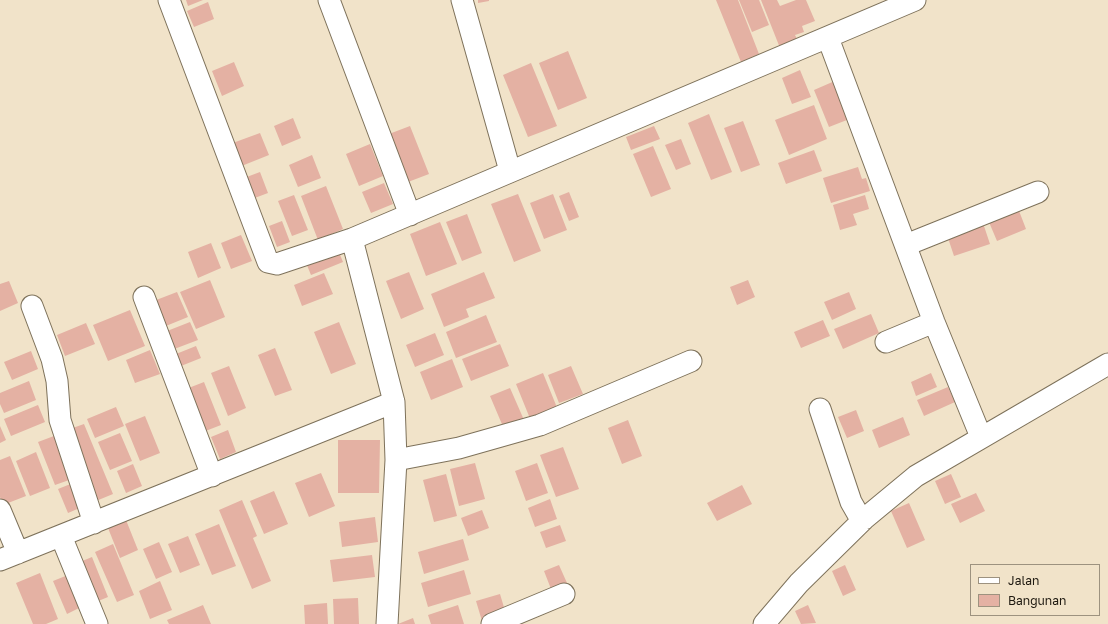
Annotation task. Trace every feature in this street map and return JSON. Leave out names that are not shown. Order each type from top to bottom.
[{"type":"street","points":[[169,0],[268,262],[277,264],[352,239],[410,215],[510,171],[828,38],[914,0]]},
{"type":"street","points":[[329,0],[410,215]]},
{"type":"street","points":[[462,0],[510,171]]},
{"type":"street","points":[[828,38],[934,322],[977,426]]},
{"type":"street","points":[[906,245],[1038,192]]},
{"type":"street","points":[[352,239],[394,402],[396,460],[387,624]]},
{"type":"street","points":[[144,297],[212,476]]},
{"type":"street","points":[[32,306],[52,359],[57,381],[60,420],[94,523]]},
{"type":"street","points":[[886,342],[934,322]]},
{"type":"street","points":[[396,460],[459,448],[540,425],[691,361]]},
{"type":"street","points":[[764,624],[858,512],[916,476],[977,426],[1108,364]]},
{"type":"street","points":[[0,510],[9,557],[394,402]]},
{"type":"street","points":[[820,409],[858,512]]},
{"type":"street","points":[[60,536],[97,624]]},
{"type":"street","points":[[492,624],[564,594]]},
{"type":"building","points":[[186,0],[203,0],[188,6]]},
{"type":"building","points":[[478,0],[489,0],[489,1],[478,3]]},
{"type":"building","points":[[716,0],[738,0],[759,54],[741,62]]},
{"type":"building","points":[[739,0],[759,0],[769,25],[752,32]]},
{"type":"building","points":[[761,0],[777,0],[780,6],[796,0],[806,0],[815,21],[802,26],[804,32],[795,35],[798,41],[780,48]]},
{"type":"building","points":[[208,2],[214,19],[194,27],[187,11]]},
{"type":"building","points":[[568,51],[587,98],[558,110],[539,63]]},
{"type":"building","points":[[234,62],[244,86],[222,96],[212,71]]},
{"type":"building","points":[[531,63],[557,126],[528,137],[503,75]]},
{"type":"building","points":[[800,70],[811,97],[792,104],[782,78]]},
{"type":"building","points":[[837,80],[852,118],[829,127],[814,90]]},
{"type":"building","points":[[814,105],[827,139],[789,155],[775,120]]},
{"type":"building","points":[[709,114],[732,172],[711,180],[688,123]]},
{"type":"building","points":[[293,118],[301,138],[282,146],[274,126]]},
{"type":"building","points":[[743,121],[760,165],[741,172],[724,128]]},
{"type":"building","points":[[410,126],[429,174],[408,182],[389,134]]},
{"type":"building","points":[[654,126],[660,139],[631,150],[626,137]]},
{"type":"building","points":[[260,133],[269,155],[239,167],[230,144]]},
{"type":"building","points":[[681,139],[691,164],[676,170],[665,145]]},
{"type":"building","points":[[370,144],[383,176],[359,186],[346,154]]},
{"type":"building","points":[[653,146],[671,189],[651,197],[633,154]]},
{"type":"building","points":[[814,150],[822,171],[786,184],[778,163]]},
{"type":"building","points":[[312,155],[321,178],[298,187],[289,165]]},
{"type":"building","points":[[858,167],[862,179],[866,178],[870,191],[831,203],[823,178]]},
{"type":"building","points":[[260,172],[268,193],[252,199],[244,178]]},
{"type":"building","points":[[384,183],[393,204],[371,213],[362,192]]},
{"type":"building","points":[[326,186],[343,229],[318,240],[301,196]]},
{"type":"building","points":[[569,192],[579,217],[569,221],[559,196]]},
{"type":"building","points":[[518,194],[541,251],[514,262],[491,204]]},
{"type":"building","points":[[553,194],[567,230],[544,239],[530,203]]},
{"type":"building","points":[[294,195],[308,230],[292,236],[278,201]]},
{"type":"building","points":[[865,195],[869,209],[853,214],[857,225],[840,230],[833,205]]},
{"type":"building","points":[[1016,203],[1026,229],[997,241],[986,215]]},
{"type":"building","points":[[467,214],[482,253],[462,261],[446,222]]},
{"type":"building","points":[[982,220],[990,244],[954,256],[946,232]]},
{"type":"building","points":[[282,221],[290,242],[277,247],[269,226]]},
{"type":"building","points":[[440,222],[457,264],[426,276],[410,234]]},
{"type":"building","points":[[241,235],[252,261],[231,269],[221,243]]},
{"type":"building","points":[[211,243],[221,268],[198,278],[188,252]]},
{"type":"building","points":[[336,245],[343,262],[311,275],[304,258]]},
{"type":"building","points":[[409,272],[424,309],[401,319],[386,281]]},
{"type":"building","points":[[484,272],[495,298],[466,309],[469,317],[444,327],[431,294]]},
{"type":"building","points":[[324,273],[333,294],[302,306],[294,285]]},
{"type":"building","points":[[210,280],[225,317],[196,329],[180,292]]},
{"type":"building","points":[[748,280],[755,297],[737,305],[730,287]]},
{"type":"building","points":[[9,281],[18,303],[0,311],[0,284]]},
{"type":"building","points":[[177,292],[188,317],[161,328],[151,302]]},
{"type":"building","points":[[849,292],[856,309],[832,320],[824,302]]},
{"type":"building","points":[[130,310],[145,346],[108,361],[93,325]]},
{"type":"building","points":[[871,314],[879,333],[843,349],[834,329]]},
{"type":"building","points":[[486,315],[497,342],[456,358],[446,332]]},
{"type":"building","points":[[823,320],[830,336],[801,348],[794,332]]},
{"type":"building","points":[[190,322],[198,340],[169,351],[162,333]]},
{"type":"building","points":[[339,322],[356,364],[331,374],[314,332]]},
{"type":"building","points":[[86,323],[95,344],[65,356],[57,335]]},
{"type":"building","points":[[435,333],[444,355],[415,367],[406,345]]},
{"type":"building","points":[[500,344],[509,366],[471,381],[462,359]]},
{"type":"building","points":[[196,346],[201,358],[176,368],[171,356]]},
{"type":"building","points":[[275,348],[292,390],[275,396],[258,355]]},
{"type":"building","points":[[150,350],[160,374],[135,383],[126,360]]},
{"type":"building","points":[[31,351],[38,369],[12,380],[4,362]]},
{"type":"building","points":[[452,359],[463,387],[431,400],[420,372]]},
{"type":"building","points":[[229,366],[246,408],[228,416],[211,373]]},
{"type":"building","points":[[571,366],[583,394],[559,403],[548,375]]},
{"type":"building","points":[[543,373],[558,410],[531,421],[516,384]]},
{"type":"building","points":[[931,373],[937,387],[916,396],[911,382]]},
{"type":"building","points":[[29,381],[36,400],[4,413],[0,404],[0,393]]},
{"type":"building","points":[[204,382],[221,425],[203,432],[186,389]]},
{"type":"building","points":[[948,387],[955,402],[924,416],[917,400]]},
{"type":"building","points":[[510,388],[524,420],[504,429],[490,396]]},
{"type":"building","points":[[38,405],[45,422],[11,436],[4,419]]},
{"type":"building","points":[[116,407],[124,426],[95,438],[87,419]]},
{"type":"building","points":[[856,410],[864,431],[847,438],[838,417]]},
{"type":"building","points":[[145,416],[160,453],[140,461],[125,424]]},
{"type":"building","points":[[903,417],[910,435],[879,448],[872,430]]},
{"type":"building","points":[[628,420],[642,456],[622,464],[608,428]]},
{"type":"building","points":[[84,424],[113,494],[96,501],[67,430]]},
{"type":"building","points":[[0,426],[6,440],[0,443]]},
{"type":"building","points":[[228,430],[236,452],[220,459],[211,437]]},
{"type":"building","points":[[120,433],[132,461],[110,470],[98,442]]},
{"type":"building","points":[[54,436],[72,479],[55,485],[38,442]]},
{"type":"building","points":[[338,440],[380,440],[379,493],[338,493]]},
{"type":"building","points":[[563,447],[579,489],[556,497],[540,455]]},
{"type":"building","points":[[36,452],[50,488],[30,496],[16,461]]},
{"type":"building","points":[[10,456],[26,496],[3,505],[0,497],[0,460]]},
{"type":"building","points":[[475,463],[485,499],[459,506],[450,469]]},
{"type":"building","points":[[537,463],[548,493],[526,501],[515,471]]},
{"type":"building","points":[[133,464],[142,486],[126,493],[117,471]]},
{"type":"building","points":[[321,473],[335,506],[309,517],[295,483]]},
{"type":"building","points":[[446,474],[457,516],[434,522],[423,480]]},
{"type":"building","points":[[951,474],[961,497],[945,504],[935,481]]},
{"type":"building","points":[[73,483],[82,507],[68,513],[58,489]]},
{"type":"building","points":[[742,485],[752,504],[717,521],[707,503]]},
{"type":"building","points":[[274,491],[288,524],[264,534],[250,501]]},
{"type":"building","points":[[976,493],[985,511],[960,523],[951,504]]},
{"type":"building","points":[[550,499],[557,519],[535,527],[528,508]]},
{"type":"building","points":[[242,500],[257,536],[253,538],[271,581],[252,589],[219,510]]},
{"type":"building","points":[[909,503],[925,540],[907,548],[891,511]]},
{"type":"building","points":[[482,510],[489,528],[468,536],[461,518]]},
{"type":"building","points":[[375,517],[378,542],[342,547],[339,522]]},
{"type":"building","points":[[126,520],[138,550],[120,558],[108,528]]},
{"type":"building","points":[[219,524],[236,566],[212,575],[195,534]]},
{"type":"building","points":[[560,525],[566,541],[546,548],[540,532]]},
{"type":"building","points":[[188,536],[200,565],[180,573],[168,544]]},
{"type":"building","points":[[463,539],[469,560],[424,574],[418,552]]},
{"type":"building","points":[[159,542],[172,572],[156,579],[143,549]]},
{"type":"building","points":[[113,544],[134,595],[117,602],[95,552]]},
{"type":"building","points":[[372,555],[375,577],[333,582],[330,560]]},
{"type":"building","points":[[92,557],[108,597],[91,604],[75,564]]},
{"type":"building","points":[[559,565],[567,583],[551,589],[544,571]]},
{"type":"building","points":[[845,565],[856,590],[843,596],[832,571]]},
{"type":"building","points":[[464,570],[471,594],[428,607],[421,583]]},
{"type":"building","points":[[40,573],[58,619],[46,624],[33,624],[16,583]]},
{"type":"building","points":[[68,575],[81,607],[67,614],[53,581]]},
{"type":"building","points":[[160,581],[172,610],[150,619],[139,591]]},
{"type":"building","points":[[500,594],[506,614],[482,621],[476,601]]},
{"type":"building","points":[[358,598],[359,624],[334,624],[333,599]]},
{"type":"building","points":[[327,603],[328,624],[305,624],[304,605]]},
{"type":"building","points":[[203,605],[211,624],[169,624],[167,620]]},
{"type":"building","points":[[458,605],[464,624],[431,624],[428,615]]},
{"type":"building","points":[[808,605],[816,623],[801,624],[795,611]]},
{"type":"building","points":[[413,618],[415,624],[398,624]]}]
